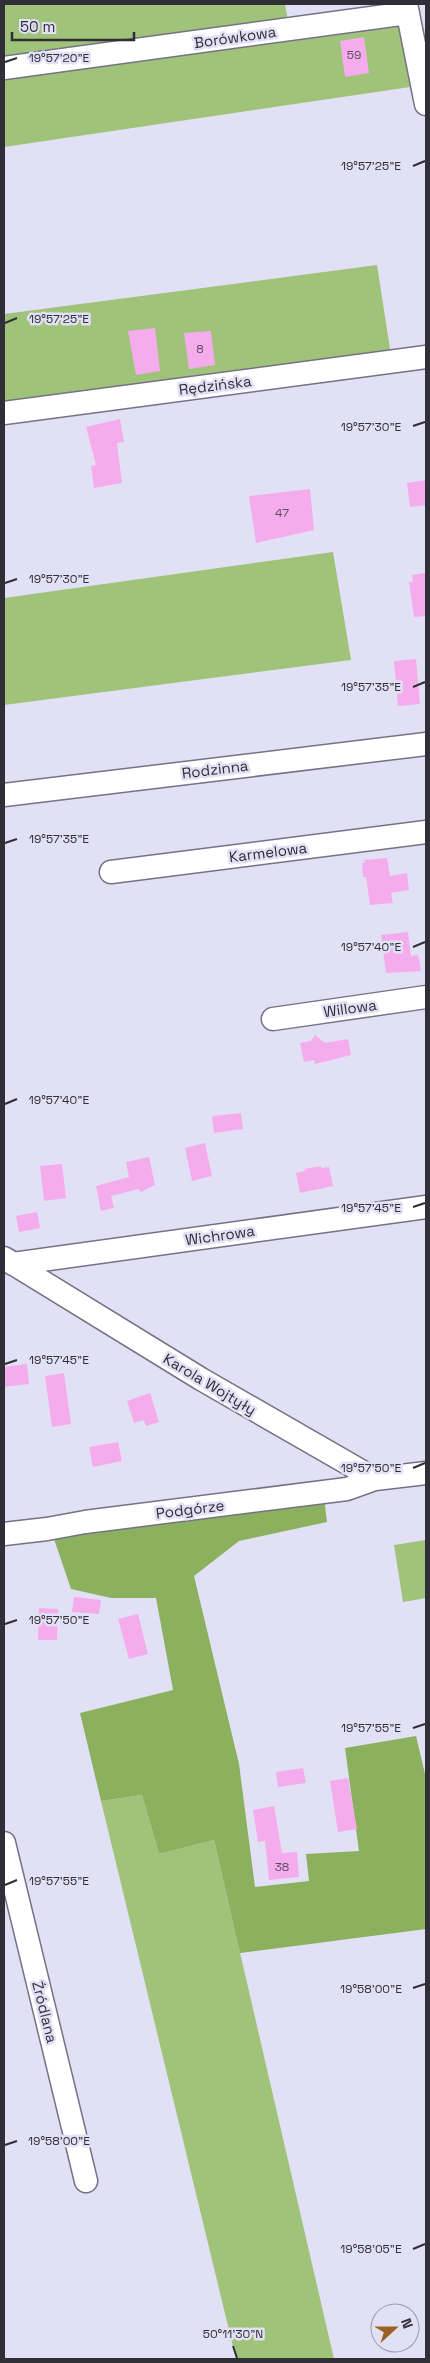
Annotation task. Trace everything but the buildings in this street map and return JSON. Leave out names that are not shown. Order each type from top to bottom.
[{"type":"street","name":"Borówkowa","points":[[4,68],[407,8]]},
{"type":"street","points":[[407,8],[426,104]]},
{"type":"street","name":"Rędzińska","points":[[4,412],[426,357]]},
{"type":"street","name":"Rodzinna","points":[[4,795],[426,744]]},
{"type":"street","name":"Karmelowa","points":[[110,872],[426,832]]},
{"type":"street","name":"Willowa","points":[[273,1020],[426,997]]},
{"type":"street","name":"Wichrowa","points":[[9,1261],[426,1207]]},
{"type":"street","name":"Karola Wojtyły","points":[[9,1261],[201,1379],[374,1479]]},
{"type":"street","points":[[374,1479],[426,1473]]},
{"type":"street","name":"Podgórze","points":[[4,1534],[347,1489],[374,1479]]},
{"type":"street","name":"Źródlana","points":[[4,1843],[86,2181]]},
{"type":"green space","points":[[4,4],[285,4],[290,32],[398,14],[410,87],[4,147]]},
{"type":"green space","points":[[377,265],[393,368],[4,414],[4,314]]},
{"type":"green space","points":[[333,552],[351,660],[4,705],[4,598]]},
{"type":"green space","points":[[324,1498],[327,1522],[239,1541],[194,1576],[239,1764],[255,1887],[309,1881],[306,1854],[359,1851],[345,1748],[416,1736],[426,1778],[426,1929],[240,1953],[214,1840],[159,1854],[142,1795],[101,1801],[80,1713],[173,1690],[156,1598],[111,1598],[71,1589],[53,1536]]},
{"type":"green space","points":[[426,1540],[426,1598],[403,1602],[394,1545]]},
{"type":"green space","points":[[142,1795],[159,1854],[214,1840],[334,2359],[236,2359],[101,1801]]}]
